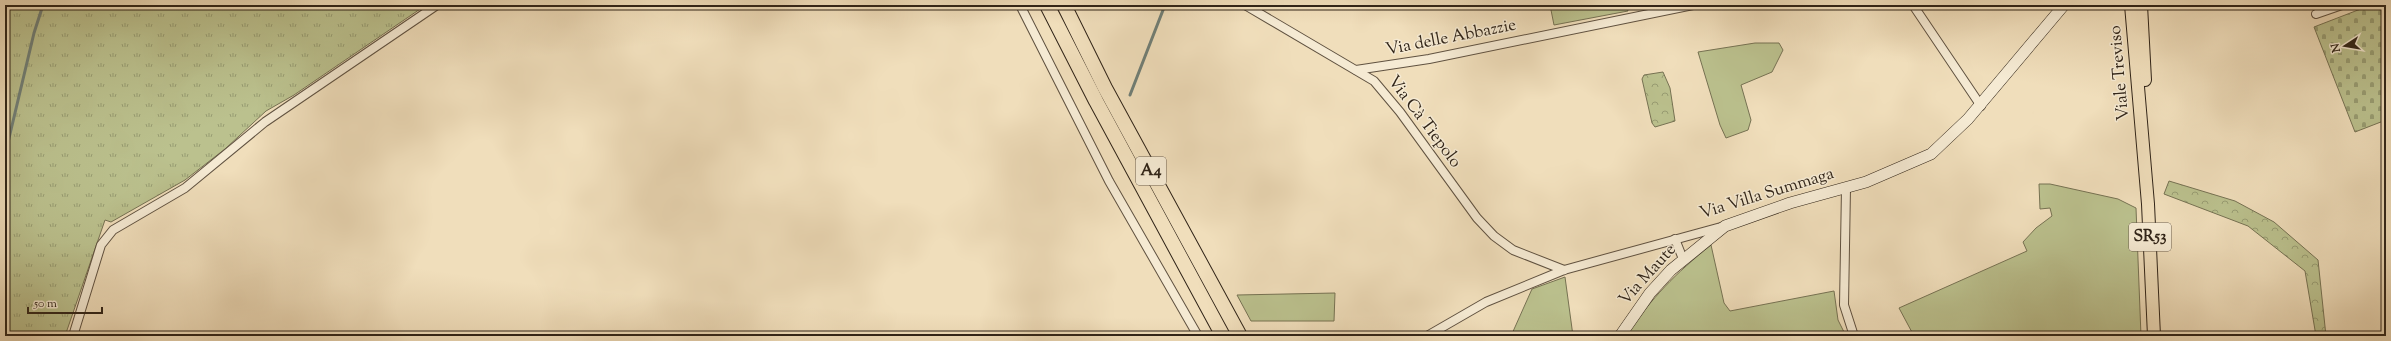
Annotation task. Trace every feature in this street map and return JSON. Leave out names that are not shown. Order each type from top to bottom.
[{"type":"highway","name":"A4","points":[[1047,5],[1096,101],[1223,336]]},
{"type":"highway","name":"A4","points":[[1064,5],[1105,88],[1240,336]]},
{"type":"main road","name":"Viale Treviso","points":[[2131,5],[2144,137],[2154,336]]},
{"type":"main road","name":"Viale Treviso","points":[[2141,5],[2146,108],[2144,137]]},
{"type":"street","points":[[73,336],[102,245],[113,230],[185,188],[265,122],[437,5]]},
{"type":"street","points":[[1020,5],[1109,181],[1198,336]]},
{"type":"street","name":"Via Cà Tiepolo","points":[[1245,5],[1374,80],[1384,91],[1476,218],[1494,236],[1514,250],[1564,270]]},
{"type":"street","name":"Via delle Abbazzie","points":[[1355,70],[1429,59],[1693,5]]},
{"type":"street","points":[[1913,5],[1981,106]]},
{"type":"street","name":"Via Villa Summaga","points":[[1427,336],[1486,302],[1564,270],[1725,226],[1790,203],[1846,188],[1887,174],[1931,154],[1946,142],[1981,106],[2064,5]]},
{"type":"street","points":[[2126,5],[2132,21]]},
{"type":"street","points":[[2136,5],[2139,30],[2144,46]]},
{"type":"street","points":[[2316,14],[2342,5]]},
{"type":"street","points":[[1846,188],[1844,305],[1854,336]]},
{"type":"street","name":"Via Maute","points":[[1620,336],[1650,293],[1683,259],[1725,226]]},
{"type":"street","points":[[1675,239],[1683,259]]},
{"type":"green space","points":[[5,5],[426,5],[294,95],[266,111],[225,149],[185,180],[111,222],[105,220],[65,336],[5,336]]},
{"type":"green space","points":[[1550,5],[1626,5],[1628,11],[1554,25]]},
{"type":"green space","points":[[2371,5],[2386,5],[2386,120],[2355,132],[2314,27]]},
{"type":"green space","points":[[1755,43],[1779,43],[1783,50],[1772,72],[1741,85],[1751,120],[1748,130],[1726,138],[1720,125],[1698,52]]},
{"type":"green space","points":[[1663,72],[1670,88],[1675,121],[1655,127],[1652,123],[1642,79],[1644,75]]},
{"type":"green space","points":[[2169,181],[2235,201],[2274,222],[2318,260],[2326,336],[2316,336],[2305,271],[2248,226],[2164,194]]},
{"type":"green space","points":[[2039,184],[2050,184],[2118,199],[2136,208],[2141,336],[1914,336],[1899,308],[2027,251],[2023,242],[2036,228],[2052,216],[2050,208],[2040,209]]},
{"type":"green space","points":[[1711,245],[1724,303],[1730,311],[1834,291],[1838,320],[1846,336],[1626,336],[1645,309],[1675,276]]},
{"type":"green space","points":[[1565,277],[1573,336],[1511,336],[1532,289]]},
{"type":"green space","points":[[1335,293],[1334,321],[1251,321],[1237,295]]},
{"type":"waterway","points":[[5,155],[34,33],[43,5]]},
{"type":"waterway","points":[[1130,95],[1165,5]]}]
